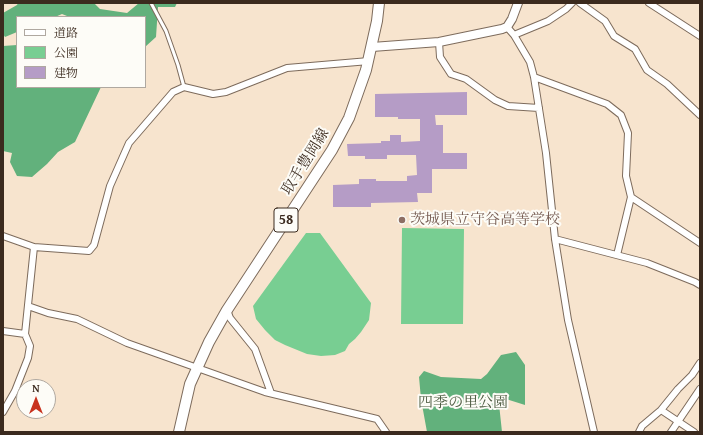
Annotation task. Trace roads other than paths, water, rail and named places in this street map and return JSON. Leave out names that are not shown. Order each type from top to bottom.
[{"type":"main road","name":"取手豊岡線","points":[[179,432],[187,397],[196,369],[209,342],[227,310],[341,134],[357,99],[372,47],[379,3]]},
{"type":"street","points":[[372,47],[439,42],[502,29],[507,27],[512,19],[518,3]]},
{"type":"street","points":[[514,35],[548,21],[572,3]]},
{"type":"street","points":[[580,3],[605,21],[614,36],[635,49],[647,70],[667,84],[700,115]]},
{"type":"street","points":[[649,3],[700,36]]},
{"type":"street","points":[[507,27],[514,35],[530,62],[534,77],[546,153],[555,239],[571,336],[594,432]]},
{"type":"street","points":[[439,42],[440,57],[451,74],[466,79],[496,100],[508,106],[540,108]]},
{"type":"street","points":[[3,236],[34,247],[89,251],[94,245],[110,186],[129,143],[173,92],[184,87],[213,94],[226,92],[287,68],[368,61]]},
{"type":"street","points":[[534,77],[607,104],[621,115],[628,133],[626,176],[631,197],[617,255]]},
{"type":"street","points":[[631,197],[700,243]]},
{"type":"street","points":[[555,239],[647,263],[700,285]]},
{"type":"street","points":[[3,412],[15,391],[28,358],[30,346],[25,334],[34,247]]},
{"type":"street","points":[[28,306],[48,313],[77,319],[127,343],[196,369],[270,393],[377,419],[386,432]]},
{"type":"street","points":[[227,310],[230,318],[255,349],[270,393]]},
{"type":"street","points":[[3,331],[25,334]]},
{"type":"street","points":[[639,432],[642,426],[661,410],[692,375],[700,363]]},
{"type":"street","points":[[671,432],[700,389]]},
{"type":"street","points":[[661,410],[694,432]]},
{"type":"lane","points":[[151,3],[166,30],[184,87]]},
{"type":"place","name":"茨城県立守谷高等学校","points":[[402,220]]},
{"type":"park label","name":"四季の里公園","points":[[463,403]]}]
